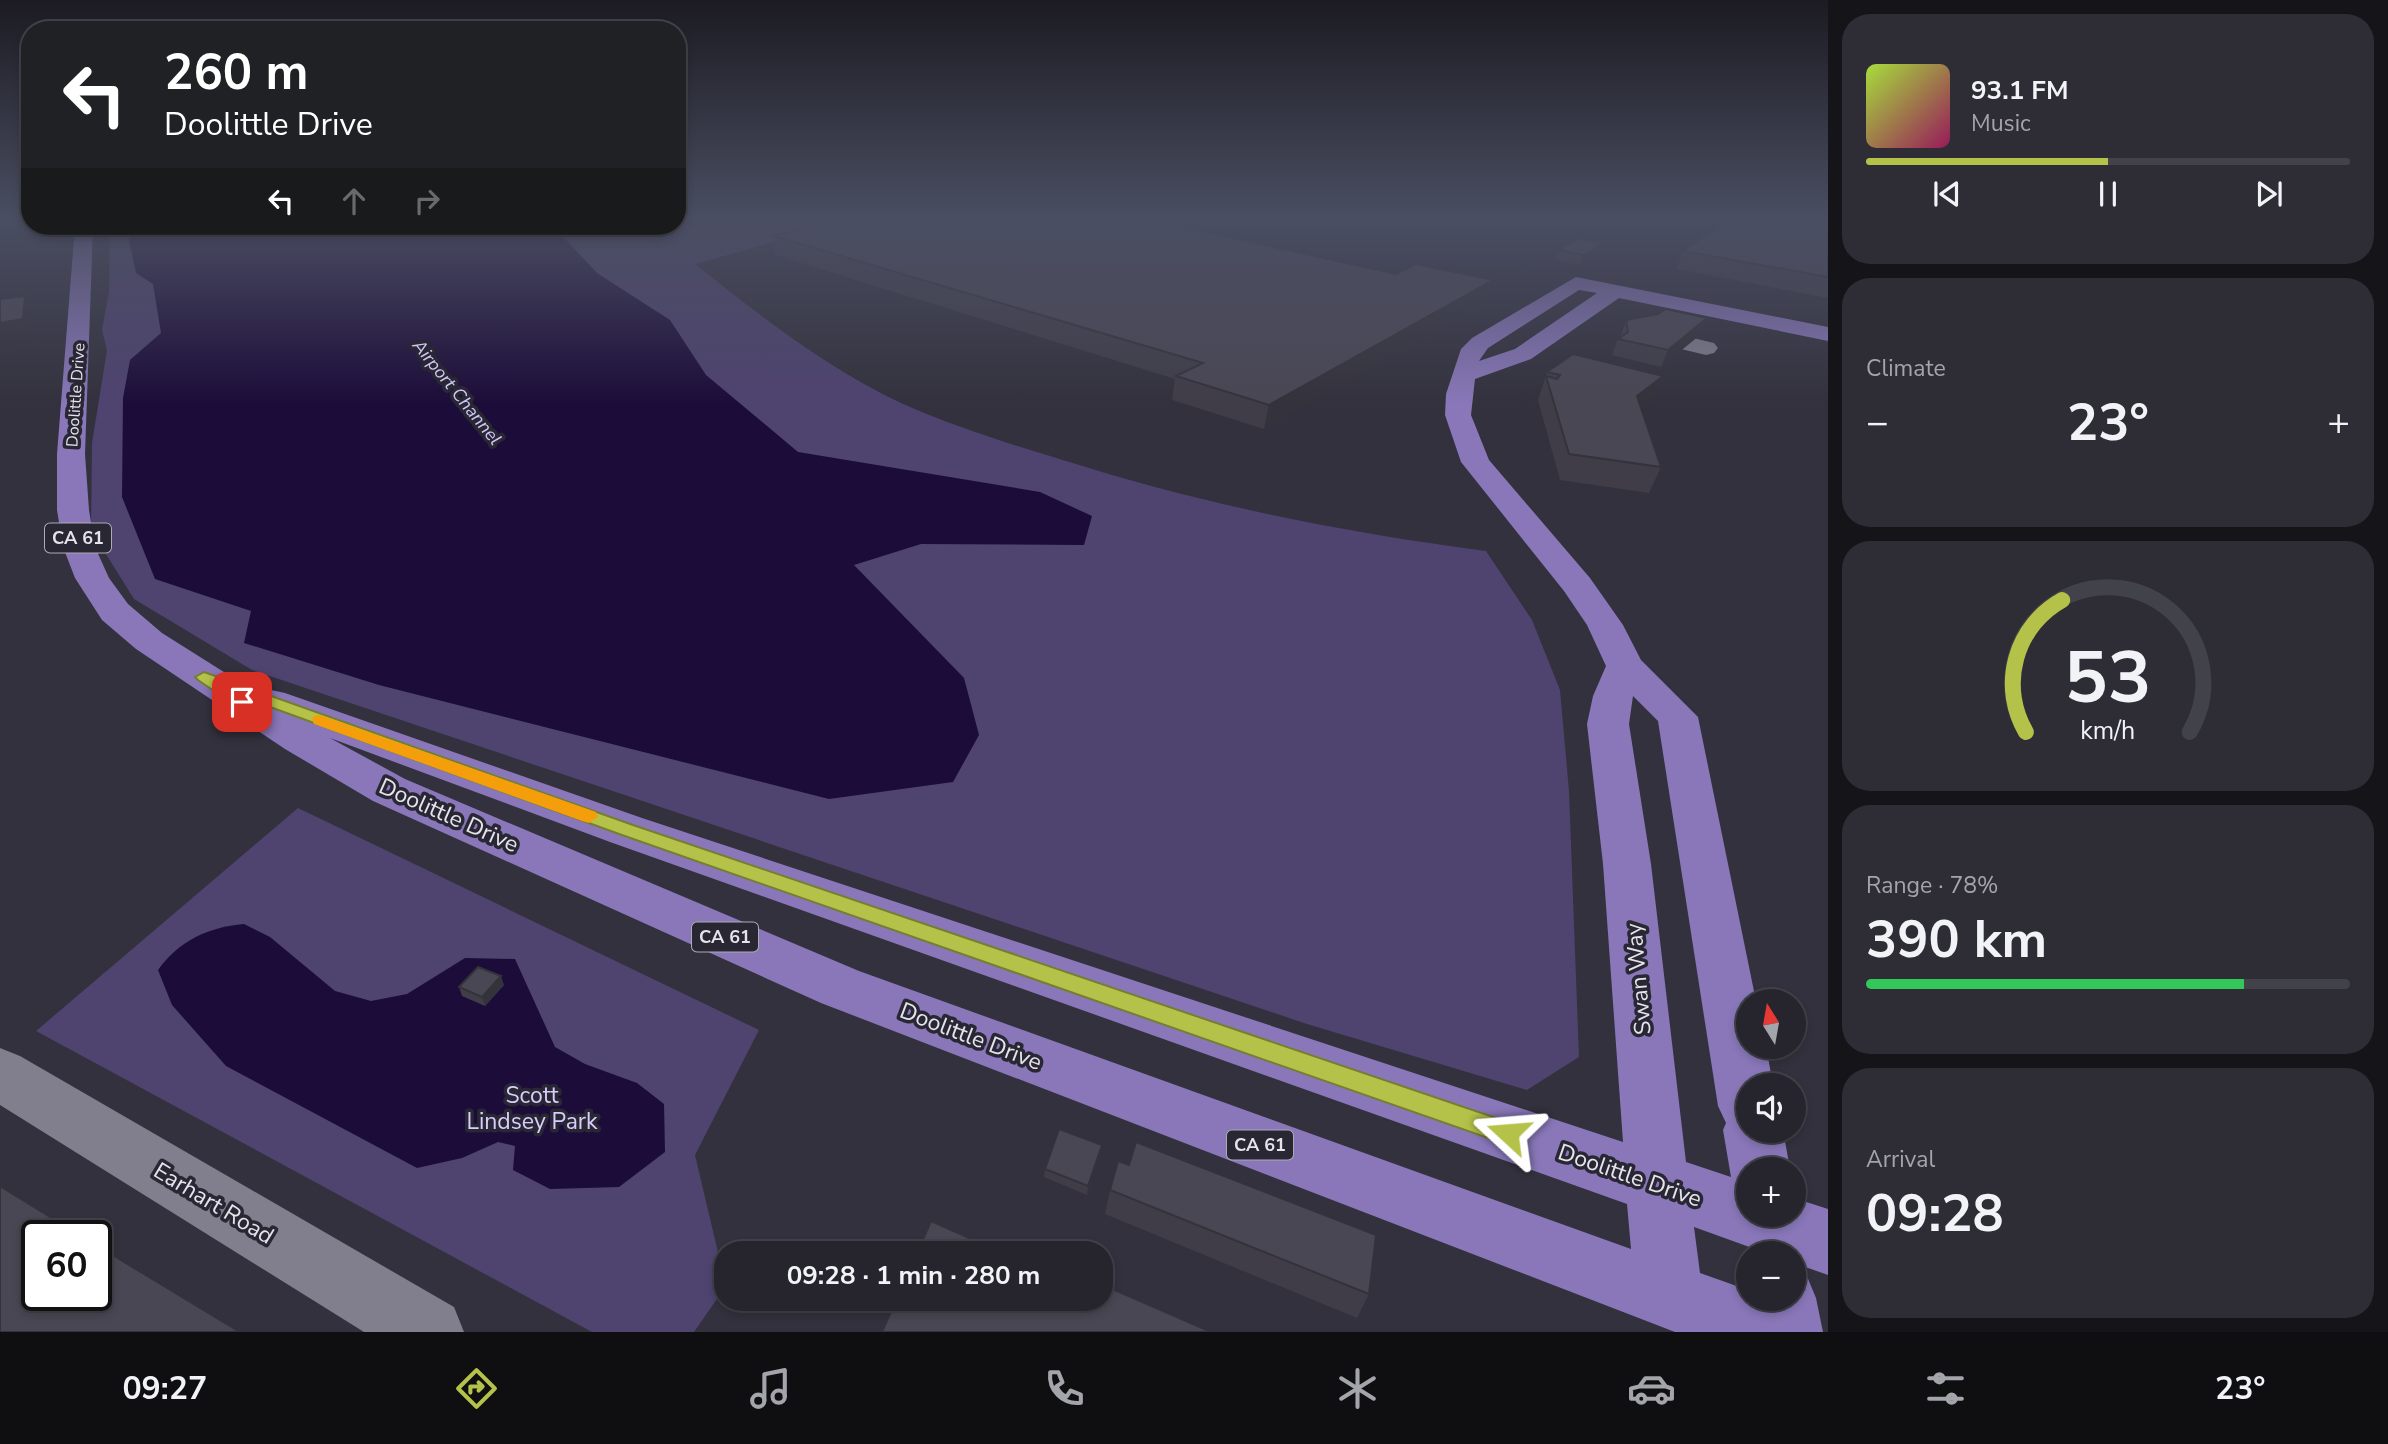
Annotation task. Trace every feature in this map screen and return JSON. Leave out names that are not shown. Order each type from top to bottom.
[{"type":"main road","name":"Doolittle Drive","points":[[81,279],[71,454],[73,510],[79,547],[92,578],[115,612],[149,641],[300,739],[388,790],[841,987],[1102,1087],[1671,1313],[1767,1332]]},
{"type":"main road","points":[[1742,1073],[1678,718],[1626,666],[1605,625],[1578,585],[1475,462],[1458,415],[1459,394],[1469,354],[1479,343],[1570,287],[1828,334]]},
{"type":"main road","points":[[1466,374],[1523,354],[1610,295],[1828,346]]},
{"type":"main road","name":"Swan Way","points":[[1626,666],[1613,695],[1608,724],[1627,864],[1671,1313]]},
{"type":"main road","name":"Doolittle Drive","points":[[204,677],[626,830],[1658,1185],[1736,1206]]},
{"type":"main road","name":"Doolittle Drive","points":[[1794,1227],[1828,1242]]},
{"type":"main road","points":[[1784,1311],[1788,1332]]},
{"type":"street","name":"Earhart Road","points":[[0,1074],[429,1332]]},
{"type":"green space","points":[[109,279],[715,279],[769,321],[846,374],[921,412],[983,435],[1118,477],[1222,504],[1326,526],[1486,551],[1532,620],[1560,690],[1569,791],[1579,1057],[1527,1090],[1307,1024],[252,670],[134,599],[91,530],[92,443],[107,350],[102,330]]},
{"type":"green space","name":"Scott Lindsey Park","points":[[298,808],[759,1030],[695,1155],[715,1241],[714,1303],[694,1332],[592,1332],[36,1031]]},
{"type":"water","name":"Airport Channel","points":[[146,279],[607,279],[670,320],[706,375],[798,452],[1040,492],[1092,516],[1084,545],[921,544],[854,565],[964,678],[979,735],[953,782],[829,799],[379,685],[244,643],[251,611],[155,579],[122,497],[123,398],[130,360],[161,333],[153,284]]},
{"type":"water","points":[[244,924],[270,937],[335,991],[371,1001],[407,994],[465,958],[515,959],[555,1047],[585,1064],[637,1083],[664,1104],[665,1152],[619,1187],[550,1189],[513,1170],[515,1146],[498,1142],[462,1158],[417,1168],[226,1066],[172,1005],[158,970],[175,951],[195,937],[218,928]]},
{"type":"building","points":[[920,279],[1493,280],[1269,405],[1176,376],[1203,363]]},
{"type":"building","points":[[25,296],[23,319],[0,323],[0,299]]},
{"type":"building","points":[[1666,309],[1707,318],[1668,350],[1618,339],[1628,332],[1626,320],[1658,314]]},
{"type":"building","points":[[1573,354],[1663,376],[1637,396],[1661,467],[1569,454],[1546,376],[1557,379],[1560,375],[1547,372]]},
{"type":"building","points":[[478,967],[501,976],[482,997],[459,987]]},
{"type":"building","points":[[1059,1129],[1102,1145],[1088,1186],[1045,1169]]},
{"type":"building","points":[[1136,1142],[1376,1235],[1369,1294],[1110,1190],[1118,1161],[1129,1165]]},
{"type":"building","points":[[0,1186],[55,1220],[21,1220],[21,1311],[112,1311],[112,1255],[240,1332],[0,1332]]},
{"type":"building","points":[[931,1221],[976,1241],[922,1241]]},
{"type":"building","points":[[1113,1289],[1211,1332],[882,1332],[891,1311],[1113,1311]]},
{"type":"slow traffic","points":[[320,720],[589,817]]},
{"type":"route","points":[[242,702],[204,677],[626,830],[1508,1133]]}]
